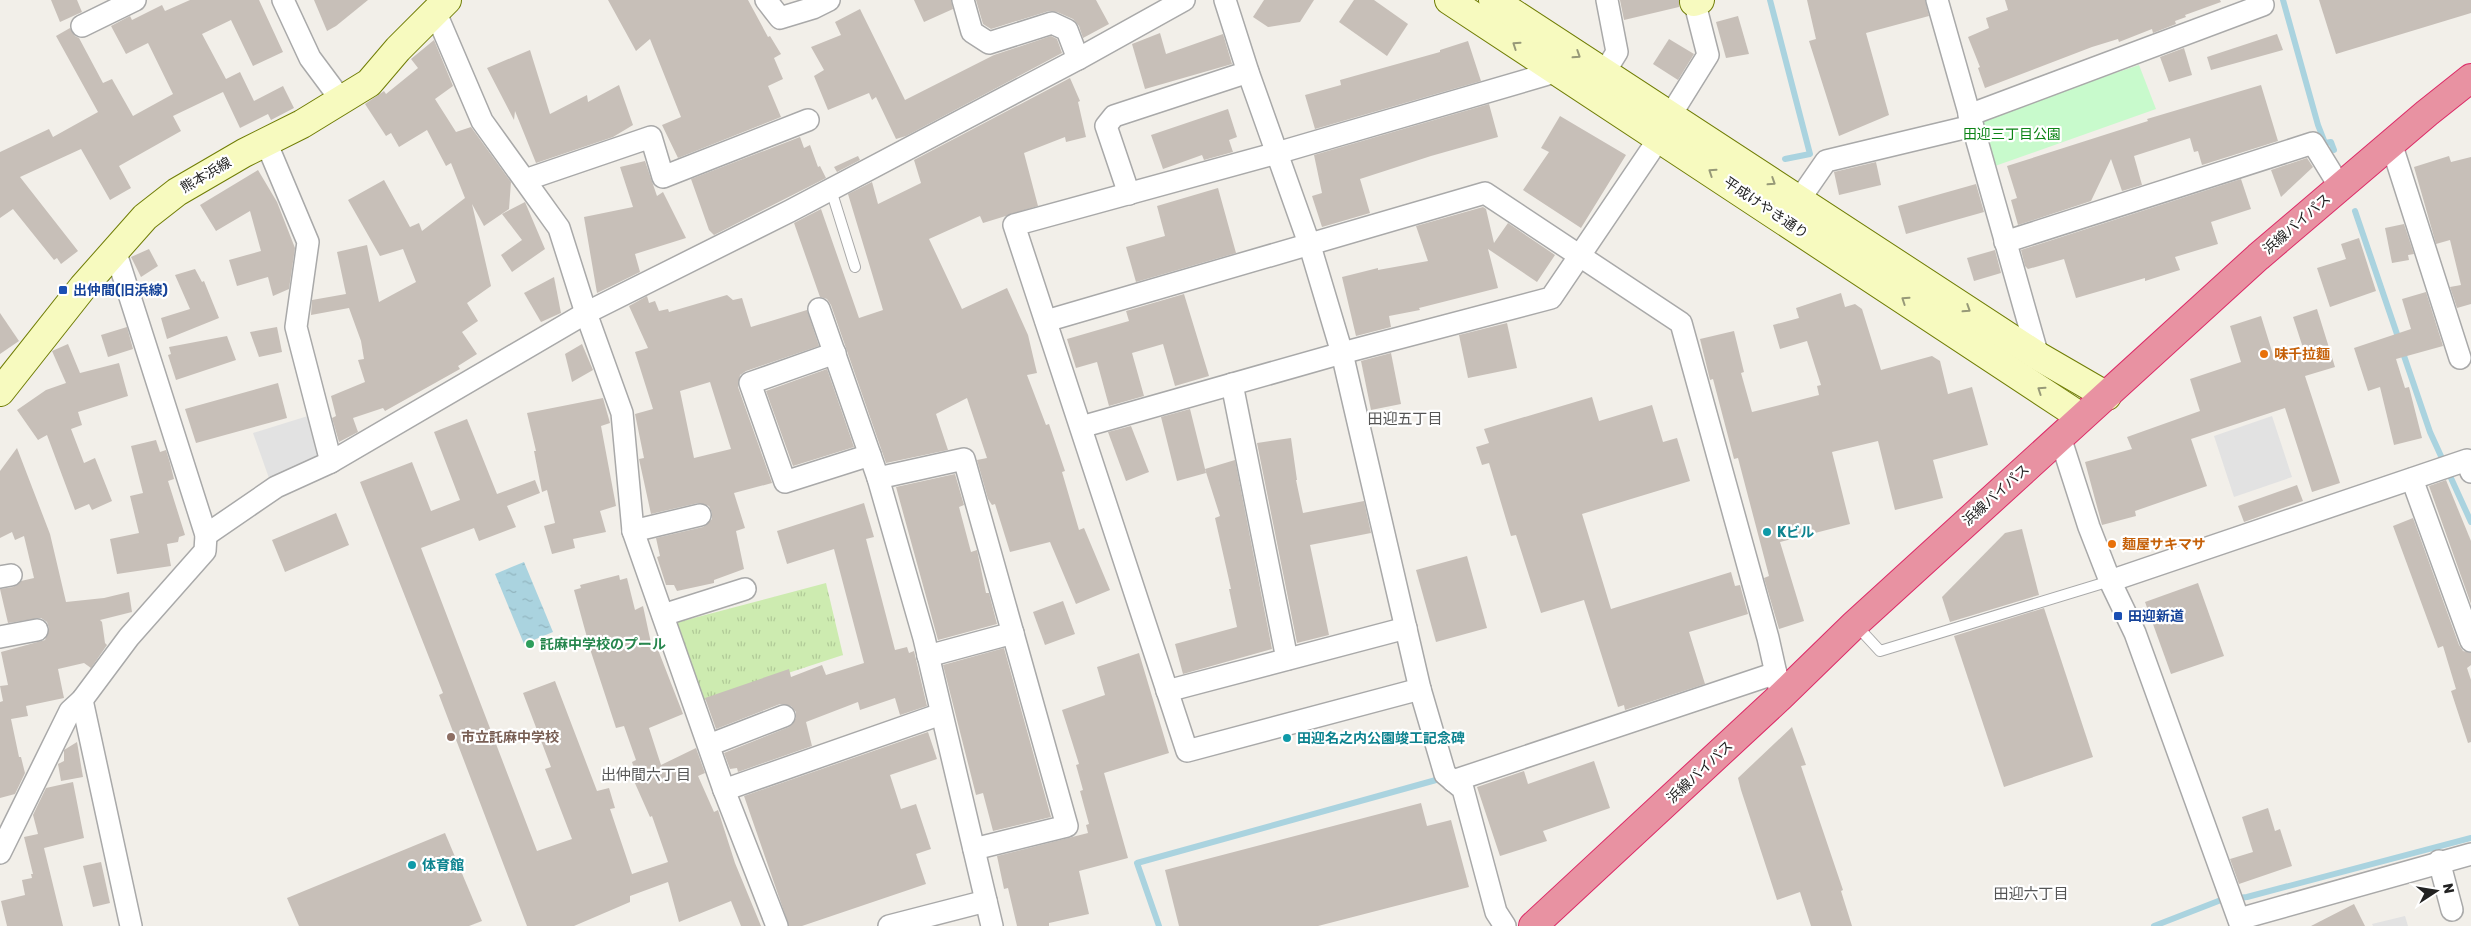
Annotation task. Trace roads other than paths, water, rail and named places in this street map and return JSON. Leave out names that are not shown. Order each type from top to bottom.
[{"type":"highway","name":"浜線バイパス","points":[[1533,926],[1779,685],[1855,624],[2258,257],[2391,143],[2471,78]]},
{"type":"street","points":[[82,26],[135,0]]},
{"type":"street","points":[[283,0],[310,58],[342,101]]},
{"type":"street","points":[[766,0],[780,18],[813,8],[829,0]]},
{"type":"street","points":[[963,0],[972,32],[989,43],[1052,23],[1067,30],[1078,59]]},
{"type":"street","points":[[206,535],[276,488],[331,462],[586,313],[831,190],[1078,59],[1184,0]]},
{"type":"street","points":[[1225,0],[1248,72],[1310,246],[1342,353],[1420,689],[1445,774],[1463,789],[1496,912],[1505,926]]},
{"type":"street","name":"平成けやき通り","points":[[1450,0],[1555,72],[1665,127],[1799,200],[2038,356],[2106,396]]},
{"type":"street","name":"平成けやき通り","points":[[1493,0],[1604,73],[1665,127],[2081,417]]},
{"type":"street","points":[[1604,73],[1617,52],[1607,0]]},
{"type":"street","points":[[1937,0],[2038,356]]},
{"type":"street","points":[[1080,427],[1342,353],[1551,298],[1665,127],[1708,55],[1696,1]]},
{"type":"street","points":[[1799,200],[1826,161],[1970,120],[2263,5]]},
{"type":"street","points":[[441,6],[482,121],[559,228],[586,313],[622,413],[633,530],[724,790],[777,926]]},
{"type":"street","name":"熊本浜線","points":[[0,392],[114,250],[145,217],[176,192],[342,101],[369,83],[441,6]]},
{"type":"street","points":[[1129,194],[1106,126],[1114,116],[1248,72]]},
{"type":"street","points":[[1420,689],[1187,751],[1014,225],[1277,153],[1555,72]]},
{"type":"street","points":[[525,180],[650,137],[664,177],[808,120]]},
{"type":"street","points":[[266,142],[308,242],[296,327],[331,462]]},
{"type":"street","points":[[2005,242],[2313,143],[2340,187]]},
{"type":"street","points":[[2391,143],[2460,358]]},
{"type":"street","points":[[1046,321],[1310,246],[1485,193],[1681,323],[1779,685],[1453,782]]},
{"type":"street","points":[[0,853],[70,711],[82,700],[129,637],[204,551],[206,535],[114,250]]},
{"type":"street","points":[[820,309],[878,478],[928,656],[992,926]]},
{"type":"street","points":[[834,353],[750,383],[785,482],[870,455]]},
{"type":"street","points":[[1232,384],[1287,659]]},
{"type":"street","points":[[2060,437],[2089,527],[2110,581],[2135,633],[2240,922],[2471,854]]},
{"type":"street","points":[[878,478],[964,459],[1067,826],[974,850]]},
{"type":"street","points":[[2110,581],[2412,479],[2470,463]]},
{"type":"street","points":[[2412,479],[2471,641]]},
{"type":"street","points":[[633,530],[700,515]]},
{"type":"street","points":[[663,615],[745,589]]},
{"type":"street","points":[[1167,691],[1406,628]]},
{"type":"street","points":[[0,637],[37,630]]},
{"type":"street","points":[[928,656],[1013,633]]},
{"type":"street","points":[[82,700],[131,926]]},
{"type":"street","points":[[724,790],[941,714]]},
{"type":"street","points":[[708,745],[784,716]]},
{"type":"street","points":[[2439,862],[2452,910]]},
{"type":"street","points":[[889,926],[986,901]]},
{"type":"lane","points":[[831,190],[855,267]]},
{"type":"lane","points":[[1855,624],[1880,651],[2110,581]]},
{"type":"water","points":[[524,562],[553,632],[524,644],[495,574]]},
{"type":"waterway","points":[[1770,0],[1810,154],[1785,159]]},
{"type":"waterway","points":[[2283,0],[2318,125],[2325,143],[2331,142],[2334,150]]},
{"type":"waterway","points":[[2355,211],[2399,340]]},
{"type":"waterway","points":[[2402,350],[2430,432],[2471,522]]},
{"type":"waterway","points":[[1159,926],[1137,863],[1436,780]]},
{"type":"waterway","points":[[2154,926],[2221,900],[2247,897],[2471,838]]},
{"type":"place","name":"出仲間(旧浜線)","points":[[63,290]]},
{"type":"place","name":"味千拉麵","points":[[2264,354]]},
{"type":"place","name":"Kビル","points":[[1767,532]]},
{"type":"place","name":"麺屋サキマサ","points":[[2112,544]]},
{"type":"place","name":"田迎新道","points":[[2118,616]]},
{"type":"place","name":"託麻中学校のプール","points":[[530,644]]},
{"type":"place","name":"市立託麻中学校","points":[[451,737]]},
{"type":"place","name":"田迎名之内公園竣工記念碑","points":[[1287,738]]},
{"type":"place","name":"体育館","points":[[412,865]]},
{"type":"district","name":"田迎五丁目","points":[[1405,419]]},
{"type":"district","name":"出仲間六丁目","points":[[646,775]]},
{"type":"district","name":"田迎六丁目","points":[[2031,894]]},
{"type":"park label","name":"田迎三丁目公園","points":[[2012,134]]}]
